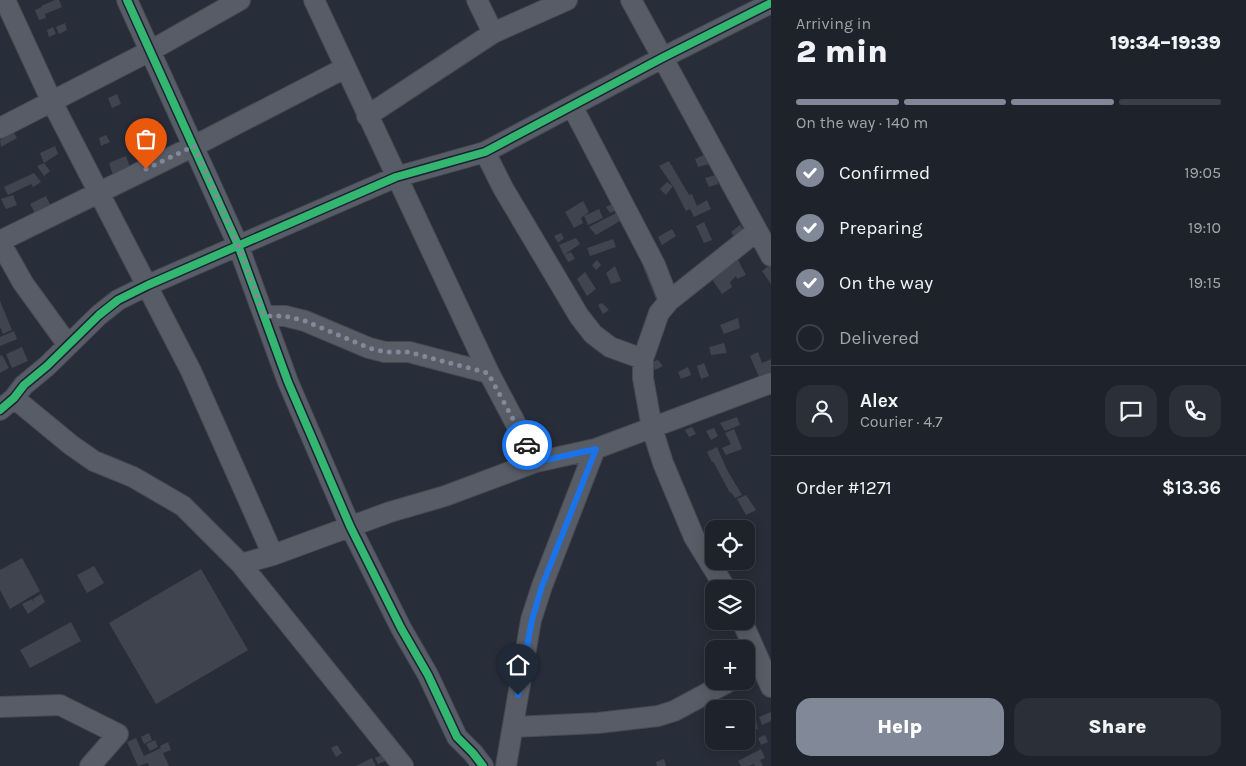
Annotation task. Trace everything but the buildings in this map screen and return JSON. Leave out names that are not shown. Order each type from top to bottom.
[{"type":"street","points":[[127,0],[238,245],[288,382],[350,526],[401,628],[428,675],[457,737],[473,752],[483,766]]},
{"type":"street","points":[[0,128],[150,50],[240,0]]},
{"type":"street","points":[[477,0],[493,33]]},
{"type":"street","points":[[367,116],[493,33],[567,0]]},
{"type":"street","points":[[631,0],[771,256]]},
{"type":"street","points":[[320,2],[345,68],[367,116],[488,373],[536,462]]},
{"type":"street","points":[[8,3],[52,102],[191,371],[273,555]]},
{"type":"street","points":[[402,766],[242,564],[183,506],[133,478],[94,461],[7,404],[99,314],[118,300],[238,245],[396,177],[484,152],[662,58],[771,4]]},
{"type":"street","points":[[68,345],[23,283],[0,242],[194,146],[345,68]]},
{"type":"street","points":[[572,106],[655,266],[668,301]]},
{"type":"street","points":[[484,152],[503,188],[579,316],[592,334],[610,348],[642,360]]},
{"type":"street","points":[[720,580],[694,537],[663,463],[652,428],[643,378],[642,360],[659,313],[668,301],[757,230]]},
{"type":"street","points":[[264,316],[285,316],[305,321],[369,348],[386,352],[408,352],[488,373]]},
{"type":"street","points":[[242,564],[273,555],[390,512],[445,496],[536,462],[596,449],[771,383]]},
{"type":"street","points":[[506,766],[532,620],[542,586],[596,449]]},
{"type":"street","points":[[746,630],[771,687]]},
{"type":"street","points":[[512,728],[579,724],[658,716],[674,711],[713,690]]},
{"type":"street","points":[[0,708],[60,705],[118,734],[90,766]]},
{"type":"cycle path","points":[[127,0],[238,245],[288,382],[350,526],[401,628],[428,675],[457,737],[483,766]]},
{"type":"cycle path","points":[[0,410],[99,315],[118,300],[148,285],[396,177],[485,152],[662,58],[771,3]]},
{"type":"way so far","points":[[146,169],[194,146],[238,245],[264,316],[285,316],[305,321],[369,348],[386,352],[408,352],[488,373],[527,445]]},
{"type":"route","points":[[518,695],[532,620],[542,586],[596,449],[536,462],[527,445]]}]
